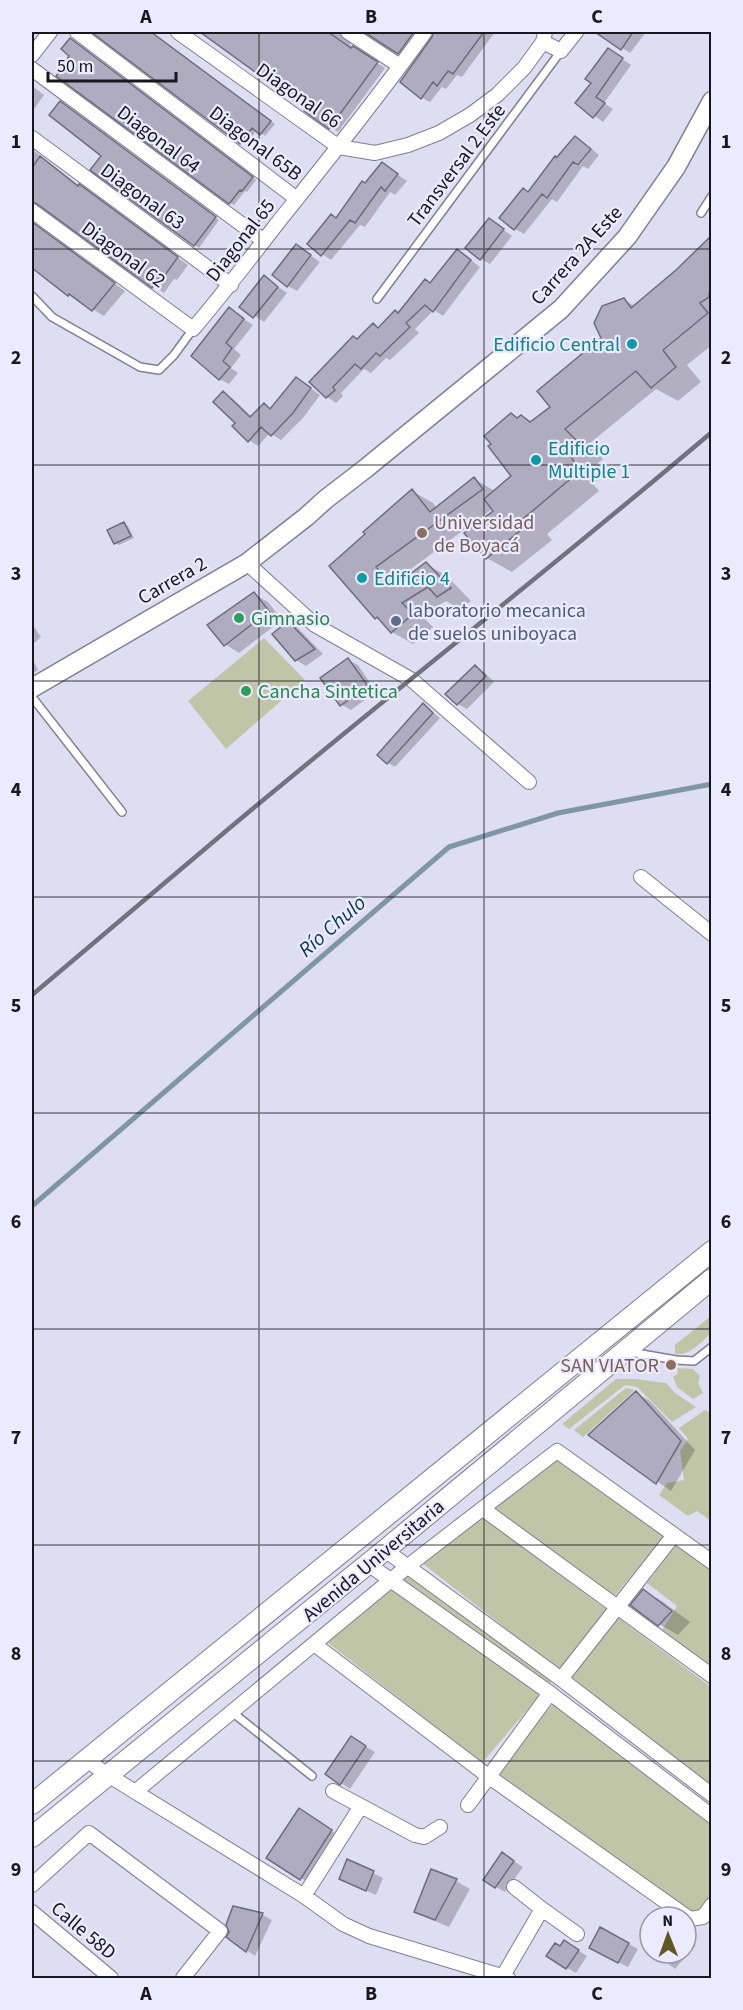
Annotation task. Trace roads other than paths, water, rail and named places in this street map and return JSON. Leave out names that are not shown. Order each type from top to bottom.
[{"type":"main road","name":"Avenida Universitaria","points":[[32,1804],[711,1251]]},
{"type":"main road","name":"Avenida Universitaria","points":[[32,1837],[386,1550],[711,1279]]},
{"type":"street","points":[[32,55],[50,32]]},
{"type":"street","name":"Diagonal 65B","points":[[77,32],[297,199]]},
{"type":"street","name":"Diagonal 66","points":[[178,32],[339,147]]},
{"type":"street","points":[[348,32],[400,66]]},
{"type":"street","name":"Diagonal 65","points":[[193,329],[231,285],[339,147],[425,32]]},
{"type":"street","points":[[339,147],[375,153],[408,145],[439,133],[470,115],[497,95],[524,68],[544,37],[561,51],[576,32]]},
{"type":"street","name":"Diagonal 64","points":[[32,69],[264,241]]},
{"type":"street","name":"Carrera 2A Este","points":[[326,499],[561,309],[627,237],[676,167],[711,101]]},
{"type":"street","name":"Diagonal 63","points":[[32,138],[231,285]]},
{"type":"street","name":"Diagonal 62","points":[[32,211],[193,329]]},
{"type":"street","name":"Carrera 2","points":[[33,687],[247,563],[326,499]]},
{"type":"street","points":[[247,563],[315,625],[412,680],[529,782]]},
{"type":"street","points":[[641,877],[711,934]]},
{"type":"street","points":[[135,1792],[408,1566],[557,1450],[711,1562]]},
{"type":"street","points":[[483,1509],[711,1676]]},
{"type":"street","points":[[561,1679],[674,1535]]},
{"type":"street","points":[[386,1550],[561,1679],[711,1795]]},
{"type":"street","points":[[368,1564],[550,1693],[711,1815]]},
{"type":"street","points":[[314,1644],[488,1776],[690,1919],[703,1917],[711,1905]]},
{"type":"street","points":[[468,1805],[550,1693]]},
{"type":"street","points":[[85,1759],[304,1896],[343,1924],[369,1936],[506,1977],[542,1910]]},
{"type":"street","points":[[333,1791],[415,1835],[424,1837],[440,1827]]},
{"type":"street","points":[[304,1896],[361,1806]]},
{"type":"street","points":[[32,1885],[89,1833],[220,1931],[183,1978]]},
{"type":"street","points":[[514,1887],[577,1934]]},
{"type":"street","name":"Calle 58D","points":[[32,1912],[111,1978]]},
{"type":"lane","name":"Transversal 2 Este","points":[[377,299],[561,51]]},
{"type":"lane","points":[[701,213],[711,196]]},
{"type":"lane","points":[[32,296],[52,317],[140,367],[159,370],[174,355],[193,329]]},
{"type":"lane","points":[[33,687],[122,812]]},
{"type":"lane","points":[[624,1351],[694,1361],[711,1347]]},
{"type":"lane","points":[[232,1712],[312,1776]]},
{"type":"waterway","name":"Río Chulo","points":[[32,1206],[449,847],[558,813],[712,784]]},
{"type":"railway","points":[[32,995],[292,776],[712,432]]},
{"type":"place","name":"Edificio Central","points":[[632,344]]},
{"type":"place","name":"Edificio Multiple 1","points":[[536,460]]},
{"type":"place","name":"Universidad de Boyacá","points":[[422,533]]},
{"type":"place","name":"Edificio 4","points":[[362,578]]},
{"type":"place","name":"Gimnasio","points":[[239,618]]},
{"type":"place","name":"laboratorio mecanica de suelos uniboyaca","points":[[396,621]]},
{"type":"place","name":"Cancha Sintetica","points":[[246,691]]},
{"type":"place","name":"SAN VIATOR","points":[[671,1365]]}]
